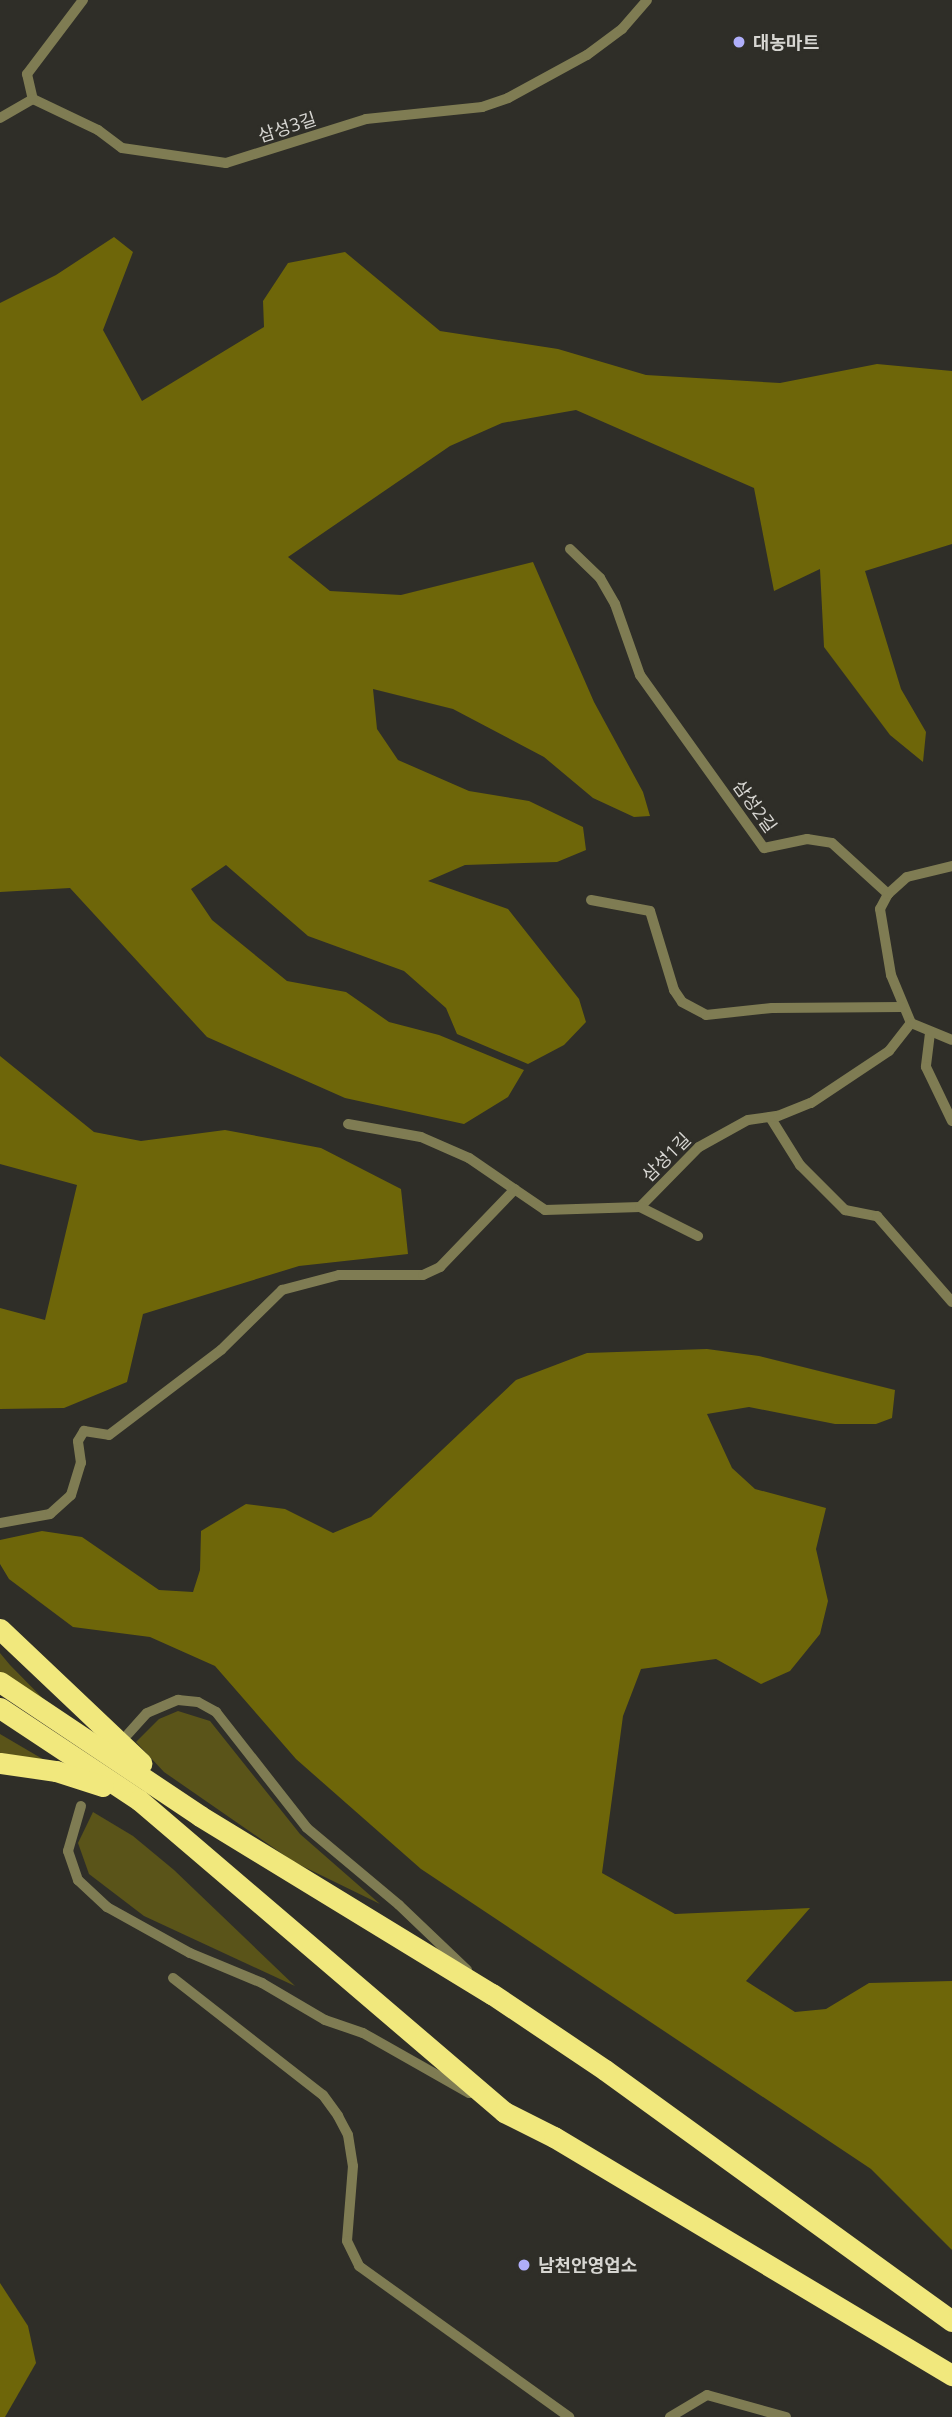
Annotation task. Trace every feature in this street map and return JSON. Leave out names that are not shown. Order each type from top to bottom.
[{"type":"highway","points":[[0,1629],[65,1696],[200,1815]]},
{"type":"highway","points":[[0,1682],[200,1815],[492,1994],[605,2070],[950,2319]]},
{"type":"highway","points":[[0,1708],[138,1800],[504,2112],[554,2137],[952,2375]]},
{"type":"highway","points":[[0,1763],[56,1771],[138,1800]]},
{"type":"lane","points":[[0,118],[33,99],[27,74],[83,0]]},
{"type":"lane","name":"삼성3길","points":[[33,99],[98,130],[122,148],[226,163],[366,119],[482,107],[508,98],[587,55],[622,29],[647,0]]},
{"type":"lane","name":"삼성2길","points":[[570,549],[600,578],[615,604],[640,675],[764,848],[807,839],[832,843],[888,894]]},
{"type":"lane","points":[[952,866],[907,877],[888,894],[880,909],[891,975],[902,1007],[911,1023],[952,1040]]},
{"type":"lane","points":[[591,900],[650,911],[674,990],[682,1002],[706,1015],[772,1008],[902,1007]]},
{"type":"lane","name":"삼성1길","points":[[348,1124],[421,1137],[468,1158],[545,1210],[640,1207],[699,1147],[726,1129],[811,1103],[859,1074],[889,1051],[911,1023]]},
{"type":"lane","points":[[930,1033],[926,1067],[952,1121]]},
{"type":"lane","points":[[770,1117],[800,1165],[845,1210],[877,1216],[952,1302]]},
{"type":"lane","points":[[0,1523],[50,1514],[71,1495],[81,1463],[78,1441],[84,1431],[109,1435],[221,1350],[282,1290],[339,1275],[423,1275],[440,1267],[514,1189]]},
{"type":"lane","points":[[640,1207],[698,1236]]},
{"type":"lane","points":[[128,1734],[147,1713],[178,1700],[198,1702],[216,1712],[307,1828],[399,1905],[492,1994]]},
{"type":"lane","points":[[81,1806],[68,1851],[78,1880],[107,1907],[190,1953],[262,1983],[326,2020],[363,2033],[504,2112]]},
{"type":"lane","points":[[173,1978],[323,2095],[338,2116],[348,2135],[353,2166],[347,2241],[359,2266],[569,2417]]},
{"type":"lane","points":[[670,2417],[707,2395],[786,2417]]},
{"type":"shaded area","points":[[114,237],[133,252],[103,330],[142,401],[264,327],[263,301],[288,263],[345,252],[440,331],[558,349],[646,375],[780,383],[877,364],[952,371],[952,544],[865,571],[901,689],[926,732],[923,762],[890,735],[824,647],[820,569],[774,591],[754,488],[576,410],[502,423],[450,446],[288,557],[330,591],[401,595],[533,562],[594,702],[643,792],[650,816],[634,817],[593,798],[544,757],[453,709],[373,689],[377,729],[398,760],[469,791],[529,801],[583,827],[586,850],[557,862],[465,865],[428,881],[508,909],[579,999],[586,1022],[564,1045],[528,1064],[457,1034],[446,1008],[404,971],[308,936],[226,865],[191,889],[212,920],[287,981],[346,992],[389,1022],[439,1035],[524,1070],[508,1097],[464,1124],[345,1098],[207,1037],[70,888],[0,892],[0,303],[56,275]]},
{"type":"shaded area","points":[[0,1056],[94,1132],[141,1141],[225,1130],[321,1148],[401,1189],[408,1254],[299,1266],[143,1314],[127,1382],[64,1408],[0,1409],[0,1308],[45,1320],[77,1185],[0,1164]]},
{"type":"shaded area","points":[[707,1349],[759,1356],[895,1390],[892,1418],[876,1424],[835,1424],[749,1407],[707,1414],[732,1468],[755,1489],[826,1508],[816,1549],[828,1601],[820,1634],[790,1671],[761,1684],[716,1659],[641,1669],[623,1716],[602,1873],[675,1914],[810,1908],[746,1981],[795,2012],[826,2009],[869,1983],[952,1981],[952,2250],[871,2169],[421,1869],[296,1759],[215,1666],[150,1637],[73,1627],[9,1579],[0,1564],[0,1540],[42,1531],[82,1537],[159,1590],[193,1592],[200,1570],[201,1531],[246,1504],[285,1509],[333,1533],[371,1517],[516,1380],[587,1353]]},
{"type":"shaded area","points":[[0,1653],[10,1665],[67,1723],[0,1678]]},
{"type":"shaded area","points":[[178,1711],[210,1721],[300,1834],[380,1904],[294,1862],[164,1772],[136,1742],[159,1719]]},
{"type":"shaded area","points":[[0,1734],[46,1761],[0,1753]]},
{"type":"shaded area","points":[[93,1812],[133,1836],[174,1870],[295,1986],[144,1916],[89,1874],[78,1843]]},
{"type":"shaded area","points":[[0,2283],[28,2326],[36,2363],[5,2417],[0,2417]]},
{"type":"place","name":"대농마트","points":[[739,42]]},
{"type":"place","name":"남천안영업소","points":[[524,2265]]}]
